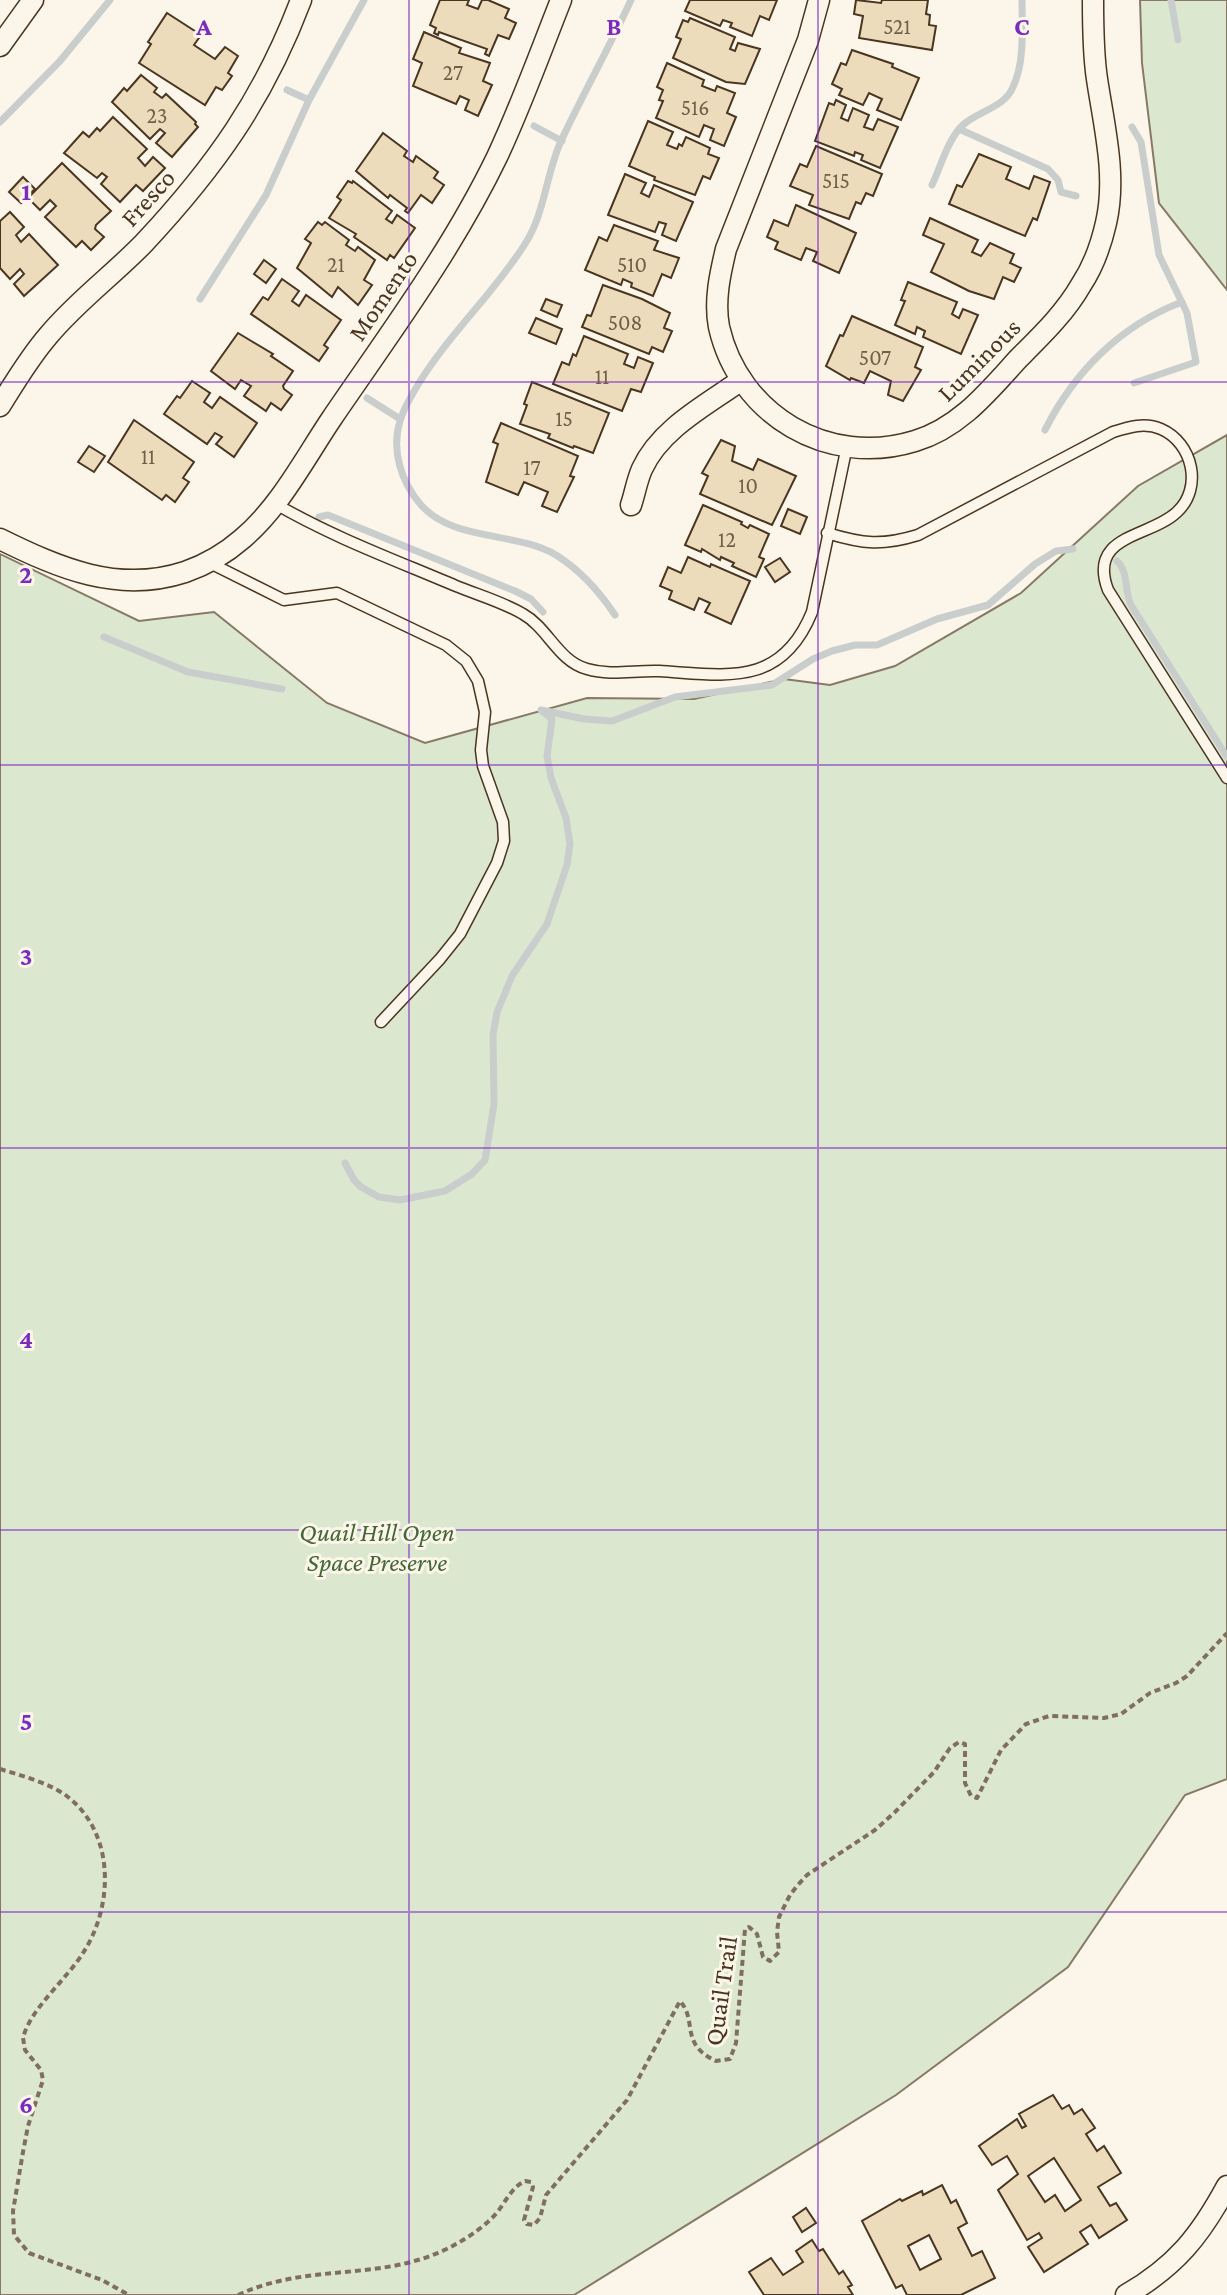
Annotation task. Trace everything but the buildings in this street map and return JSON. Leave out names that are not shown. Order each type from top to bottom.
[{"type":"street","points":[[0,46],[33,0]]},
{"type":"street","name":"Fresco","points":[[0,406],[49,334],[141,246],[222,151],[265,84],[301,0]]},
{"type":"street","name":"Momento","points":[[0,539],[70,571],[104,580],[143,581],[185,572],[208,562],[243,539],[274,503],[424,283],[470,208],[515,115],[561,0]]},
{"type":"street","name":"Luminous","points":[[819,0],[808,40],[730,239],[719,278],[719,325],[740,381],[763,406],[787,425],[817,439],[847,446],[879,448],[902,445],[931,435],[967,412],[1033,344],[1082,285],[1100,244],[1110,187],[1094,50],[1093,0]]},
{"type":"street","points":[[631,505],[642,468],[661,441],[682,422],[740,381]]},
{"type":"street","points":[[1126,2295],[1184,2253],[1227,2186]]},
{"type":"lane","points":[[827,533],[873,544],[894,543],[918,535],[1113,432],[1145,425],[1169,434],[1178,441],[1190,462],[1192,475],[1185,501],[1178,512],[1166,520],[1121,540],[1105,560],[1103,574],[1108,590],[1227,778]]},
{"type":"lane","points":[[274,503],[313,526],[525,614],[578,666],[600,672],[659,671],[726,676],[756,670],[777,660],[806,629],[847,446]]},
{"type":"lane","points":[[208,562],[284,600],[337,593],[446,645],[466,661],[478,681],[485,712],[481,750],[483,766],[503,822],[504,841],[488,884],[460,934],[381,1022]]},
{"type":"path","name":"Quail Trail","points":[[238,2295],[284,2279],[399,2264],[430,2256],[452,2247],[486,2223],[517,2186],[525,2181],[531,2182],[533,2187],[524,2220],[530,2225],[537,2222],[546,2195],[627,2100],[680,2001],[684,2006],[690,2035],[697,2047],[716,2061],[730,2059],[736,2043],[745,1929],[749,1927],[757,1934],[763,1957],[775,1960],[779,1952],[779,1917],[790,1895],[807,1875],[875,1830],[895,1812],[934,1772],[953,1745],[959,1742],[965,1744],[965,1783],[971,1796],[977,1798],[1001,1750],[1026,1724],[1049,1716],[1104,1718],[1121,1714],[1150,1693],[1187,1676],[1227,1633]]},
{"type":"path","points":[[0,1769],[57,1791],[76,1805],[93,1832],[106,1881],[104,1905],[90,1941],[24,2032],[25,2050],[41,2070],[43,2080],[28,2126],[13,2230],[17,2242],[29,2253],[102,2280],[129,2295]]},
{"type":"green space","points":[[1140,0],[1227,0],[1227,290],[1159,203],[1142,63]]},
{"type":"green space","name":"Quail Hill Open Space Preserve","points":[[1227,435],[1227,1779],[1185,1795],[1068,1967],[896,2095],[574,2295],[0,2295],[0,554],[139,621],[214,612],[327,703],[425,743],[587,698],[694,699],[784,679],[830,685],[895,666],[1021,593],[1138,486]]},
{"type":"waterway","points":[[0,122],[60,61],[110,0]]},
{"type":"waterway","points":[[200,299],[266,195],[309,100],[364,0]]},
{"type":"waterway","points":[[615,615],[588,582],[556,555],[522,542],[467,531],[435,517],[421,505],[403,476],[397,454],[397,432],[408,401],[419,383],[513,262],[532,232],[561,141],[631,0]]},
{"type":"waterway","points":[[932,185],[958,130],[970,119],[1004,99],[1013,87],[1021,56],[1022,0]]},
{"type":"waterway","points":[[1171,0],[1178,40]]},
{"type":"waterway","points":[[287,90],[309,100]]},
{"type":"waterway","points":[[534,126],[562,141]]},
{"type":"waterway","points":[[1132,127],[1141,142],[1159,255],[1187,313],[1196,362],[1134,383]]},
{"type":"waterway","points":[[959,129],[1048,169],[1058,180],[1061,192],[1076,196]]},
{"type":"waterway","points":[[1045,430],[1085,370],[1119,337],[1182,302]]},
{"type":"waterway","points":[[367,398],[400,419]]},
{"type":"waterway","points":[[319,517],[328,515],[515,591],[531,599],[543,612]]},
{"type":"waterway","points":[[345,1163],[361,1187],[379,1197],[400,1200],[445,1191],[472,1174],[485,1160],[494,1104],[493,1035],[497,1012],[512,976],[547,924],[567,865],[570,844],[566,818],[551,778],[547,756],[552,719],[541,710],[612,721],[675,697],[772,685],[813,659],[832,651],[855,645],[877,645],[937,619],[988,605],[1035,564],[1056,551],[1073,549]]},
{"type":"waterway","points":[[1117,561],[1123,571],[1131,605],[1227,757]]},
{"type":"waterway","points":[[104,637],[188,672],[282,689]]}]
